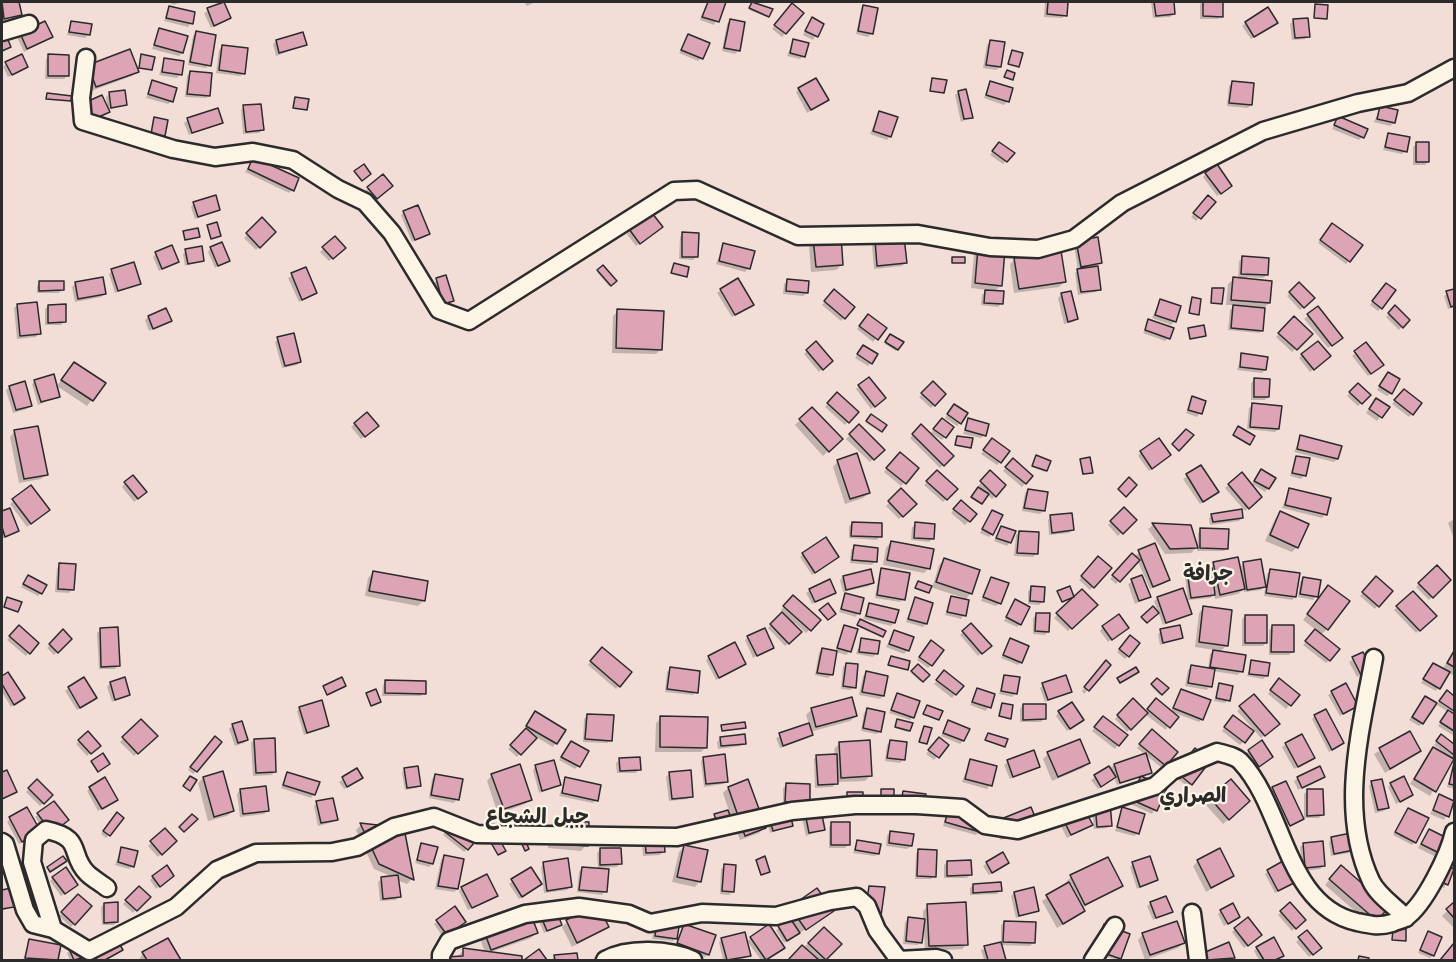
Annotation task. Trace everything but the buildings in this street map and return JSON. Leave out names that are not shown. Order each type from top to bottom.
[{"type":"street","points":[[2,32],[29,24]]},
{"type":"street","points":[[86,58],[81,98],[83,121],[173,149],[215,157],[253,152],[293,159],[338,189],[365,202],[392,233],[439,310],[469,321],[674,192],[697,190],[798,236],[918,234],[990,247],[1038,249],[1074,239],[1122,203],[1263,131],[1358,103],[1408,93],[1455,68]]},
{"type":"street","points":[[1374,658],[1354,765],[1356,824],[1371,881],[1379,893],[1406,918]]},
{"type":"street","points":[[2,842],[5,844],[25,910],[33,924],[53,929],[89,951],[176,907],[217,870],[256,853],[332,852],[357,847],[394,827],[434,817],[477,834],[677,837],[792,811],[855,805],[917,805],[962,808],[985,825],[1018,830],[1155,786],[1172,771],[1217,752],[1240,759],[1263,790],[1289,855],[1310,893],[1341,919],[1380,927],[1406,918],[1423,897],[1450,849],[1455,832]]},
{"type":"street","points":[[53,929],[32,862],[34,840],[46,830],[62,834],[68,839],[74,845],[85,872],[107,888]]},
{"type":"street","points":[[441,960],[441,955],[449,941],[525,914],[579,907],[629,914],[650,922],[702,913],[776,916],[837,899],[857,897],[867,906],[877,930],[898,960],[936,957],[943,960]]},
{"type":"street","points":[[1192,913],[1198,960]]},
{"type":"street","points":[[1093,960],[1115,927]]},
{"type":"street","points":[[605,960],[636,951],[693,960]]},
{"type":"district","name":"جرافة","points":[[1208,575]]},
{"type":"district","name":"الصراري","points":[[1193,797]]},
{"type":"district","name":"جبل الشجاع","points":[[537,818]]}]
